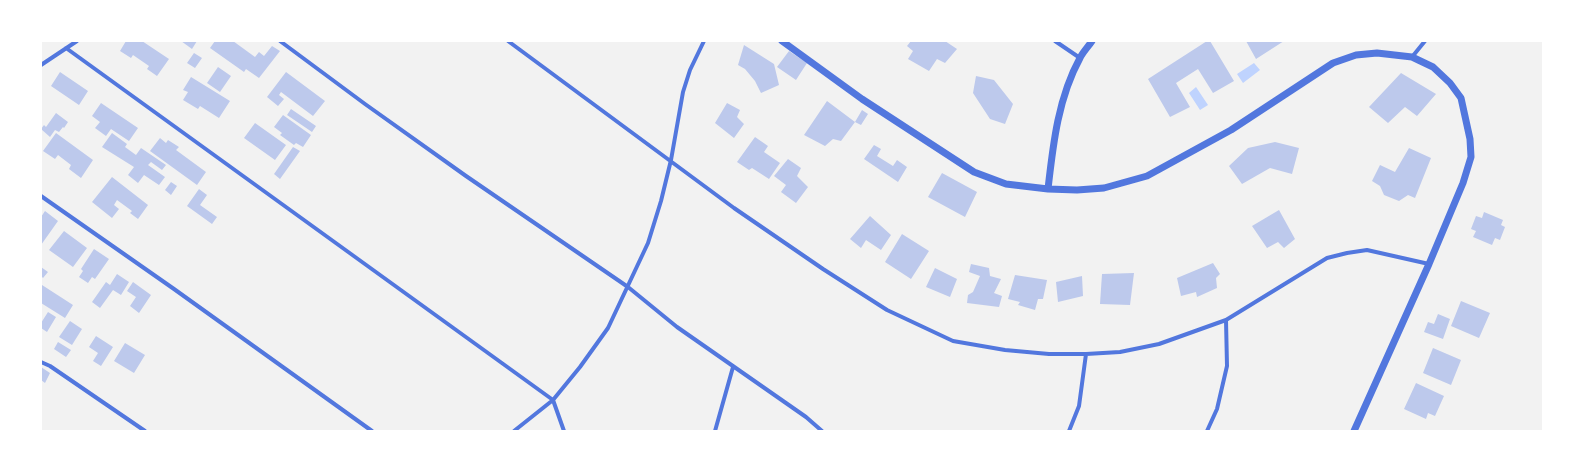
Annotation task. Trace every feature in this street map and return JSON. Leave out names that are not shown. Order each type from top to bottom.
[{"type":"street","points":[[41,65],[77,41]]},
{"type":"street","points":[[280,41],[365,104],[628,287],[677,327],[806,417],[822,431]]},
{"type":"street","points":[[508,41],[747,216],[823,269],[894,313],[953,341],[1005,350],[1049,354],[1120,352],[1159,344],[1226,320],[1326,258],[1367,250],[1429,264]]},
{"type":"street","points":[[514,431],[553,400],[580,367],[608,328],[628,287],[648,243],[661,201],[671,160],[683,92],[690,70],[704,41]]},
{"type":"street","points":[[782,41],[862,99],[974,172],[1006,184],[1048,189],[1077,190],[1104,188],[1147,176],[1231,130],[1333,63],[1356,55],[1377,53],[1412,57],[1433,67],[1450,83],[1461,98],[1470,139],[1471,157],[1463,183],[1429,264],[1354,431]]},
{"type":"street","points":[[1055,41],[1080,58]]},
{"type":"street","points":[[1048,189],[1052,151],[1058,120],[1067,90],[1080,58],[1092,41]]},
{"type":"street","points":[[1412,57],[1425,41]]},
{"type":"street","points":[[66,48],[553,400],[564,431]]},
{"type":"street","points":[[41,196],[372,431]]},
{"type":"street","points":[[1207,431],[1217,409],[1228,366],[1226,320]]},
{"type":"street","points":[[1069,431],[1079,406],[1086,354]]},
{"type":"street","points":[[41,362],[145,431]]},
{"type":"street","points":[[715,431],[733,367]]},
{"type":"water","points":[[1254,63],[1260,70],[1243,83],[1237,74]]},
{"type":"water","points":[[1196,87],[1208,105],[1200,110],[1189,93]]},
{"type":"building","points":[[126,41],[142,41],[169,59],[157,76],[147,69],[149,66],[133,55],[131,58],[120,51]]},
{"type":"building","points":[[181,41],[197,41],[192,49]]},
{"type":"building","points":[[215,41],[233,41],[255,57],[259,52],[264,56],[272,46],[280,51],[259,78],[246,69],[244,72],[210,48]]},
{"type":"building","points":[[911,41],[945,41],[957,49],[945,63],[937,59],[929,71],[908,59],[913,51],[907,46]]},
{"type":"building","points":[[1207,41],[1210,41],[1234,81],[1213,93],[1198,69],[1176,83],[1190,107],[1170,117],[1148,79]]},
{"type":"building","points":[[1246,41],[1284,41],[1256,59]]},
{"type":"building","points":[[744,45],[774,64],[779,85],[761,93],[755,81],[745,69],[738,65]]},
{"type":"building","points":[[789,51],[807,63],[796,80],[777,67]]},
{"type":"building","points":[[194,53],[202,58],[195,68],[187,63]]},
{"type":"building","points":[[218,67],[231,76],[220,92],[207,83]]},
{"type":"building","points":[[60,72],[88,91],[79,105],[51,86]]},
{"type":"building","points":[[286,72],[325,101],[313,116],[281,92],[279,95],[284,99],[278,106],[267,97]]},
{"type":"building","points":[[1401,73],[1436,94],[1417,116],[1405,107],[1388,123],[1369,107]]},
{"type":"building","points":[[976,76],[994,80],[1013,104],[1005,124],[990,119],[973,93]]},
{"type":"building","points":[[191,77],[230,101],[219,118],[200,106],[198,109],[183,100],[188,92],[183,90]]},
{"type":"building","points":[[827,101],[855,122],[841,141],[833,139],[825,146],[804,135]]},
{"type":"building","points":[[101,103],[138,128],[129,141],[111,129],[106,136],[95,128],[100,122],[92,116]]},
{"type":"building","points":[[727,103],[740,110],[737,117],[744,124],[734,138],[715,123]]},
{"type":"building","points":[[291,109],[316,126],[312,132],[287,115]]},
{"type":"building","points":[[862,110],[868,114],[861,125],[855,122]]},
{"type":"building","points":[[56,113],[68,122],[59,132],[55,130],[50,137],[41,129],[44,125],[46,127]]},
{"type":"building","points":[[283,115],[311,135],[303,147],[296,143],[294,145],[280,135],[282,133],[274,127]]},
{"type":"building","points":[[255,123],[286,145],[275,160],[244,138]]},
{"type":"building","points":[[56,133],[93,160],[81,178],[69,169],[71,165],[58,155],[55,159],[43,151]]},
{"type":"building","points":[[112,133],[127,144],[125,147],[136,155],[141,148],[166,165],[162,170],[151,162],[148,165],[165,177],[159,185],[144,175],[138,183],[128,175],[134,167],[102,147]]},
{"type":"building","points":[[755,137],[768,146],[764,152],[780,163],[769,179],[752,168],[749,170],[737,162]]},
{"type":"building","points":[[160,138],[166,143],[168,140],[179,147],[176,150],[206,172],[197,185],[150,151]]},
{"type":"building","points":[[1275,142],[1299,148],[1292,174],[1270,168],[1242,184],[1229,166],[1248,148]]},
{"type":"building","points":[[874,145],[881,149],[877,156],[893,166],[897,160],[907,167],[898,182],[864,159]]},
{"type":"building","points":[[293,147],[300,151],[280,179],[274,174]]},
{"type":"building","points":[[1409,148],[1431,158],[1415,198],[1408,195],[1399,201],[1384,195],[1380,186],[1372,181],[1380,165],[1395,172]]},
{"type":"building","points":[[788,159],[801,168],[797,176],[808,187],[796,203],[781,192],[786,185],[774,176]]},
{"type":"building","points":[[942,173],[977,192],[965,217],[928,197]]},
{"type":"building","points":[[112,177],[148,205],[138,219],[130,213],[132,211],[117,200],[114,205],[119,209],[112,218],[92,202]]},
{"type":"building","points":[[171,182],[177,186],[171,195],[165,190]]},
{"type":"building","points":[[199,189],[207,195],[200,205],[217,217],[212,224],[187,206]]},
{"type":"building","points":[[1279,210],[1295,239],[1284,248],[1278,242],[1267,248],[1252,226]]},
{"type":"building","points":[[45,211],[58,221],[41,245],[41,217]]},
{"type":"building","points":[[1484,212],[1503,220],[1501,225],[1505,227],[1500,240],[1495,238],[1492,245],[1473,237],[1476,231],[1471,229],[1476,216],[1482,218]]},
{"type":"building","points":[[870,216],[891,235],[881,250],[866,240],[861,248],[850,239]]},
{"type":"building","points":[[64,231],[87,248],[73,267],[49,250]]},
{"type":"building","points":[[902,234],[929,251],[911,279],[885,262]]},
{"type":"building","points":[[94,249],[109,259],[95,279],[92,277],[88,283],[79,277],[83,271],[81,269]]},
{"type":"building","points":[[1213,263],[1220,274],[1216,278],[1217,288],[1197,297],[1196,292],[1181,296],[1177,278]]},
{"type":"building","points":[[971,264],[989,268],[990,276],[1001,279],[994,293],[1002,296],[999,307],[967,303],[968,295],[973,292],[980,276],[969,272]]},
{"type":"building","points":[[41,267],[48,272],[43,278],[41,276]]},
{"type":"building","points":[[935,268],[957,279],[950,297],[926,287]]},
{"type":"building","points":[[1134,273],[1130,305],[1100,304],[1102,274]]},
{"type":"building","points":[[117,274],[129,282],[121,295],[113,290],[100,308],[92,302],[106,282],[110,285]]},
{"type":"building","points":[[1015,275],[1047,280],[1043,299],[1038,299],[1035,310],[1018,305],[1020,302],[1008,299]]},
{"type":"building","points":[[1082,276],[1083,296],[1058,302],[1056,282]]},
{"type":"building","points":[[133,282],[151,295],[139,313],[130,306],[136,297],[127,291]]},
{"type":"building","points":[[42,285],[73,305],[65,318],[41,303]]},
{"type":"building","points":[[1461,301],[1490,313],[1479,338],[1451,326]]},
{"type":"building","points":[[48,312],[56,317],[47,332],[41,328],[41,323]]},
{"type":"building","points":[[1438,314],[1450,319],[1443,339],[1424,332],[1428,322],[1434,324]]},
{"type":"building","points":[[70,321],[82,329],[72,345],[59,337]]},
{"type":"building","points":[[96,336],[113,347],[101,366],[93,361],[98,353],[89,347]]},
{"type":"building","points":[[58,342],[71,350],[66,357],[54,349]]},
{"type":"building","points":[[125,343],[145,355],[134,373],[114,361]]},
{"type":"building","points":[[1433,348],[1461,360],[1451,385],[1423,373]]},
{"type":"building","points":[[41,367],[50,373],[45,383],[41,380]]},
{"type":"building","points":[[1416,383],[1444,396],[1435,416],[1428,413],[1426,419],[1404,409]]}]
